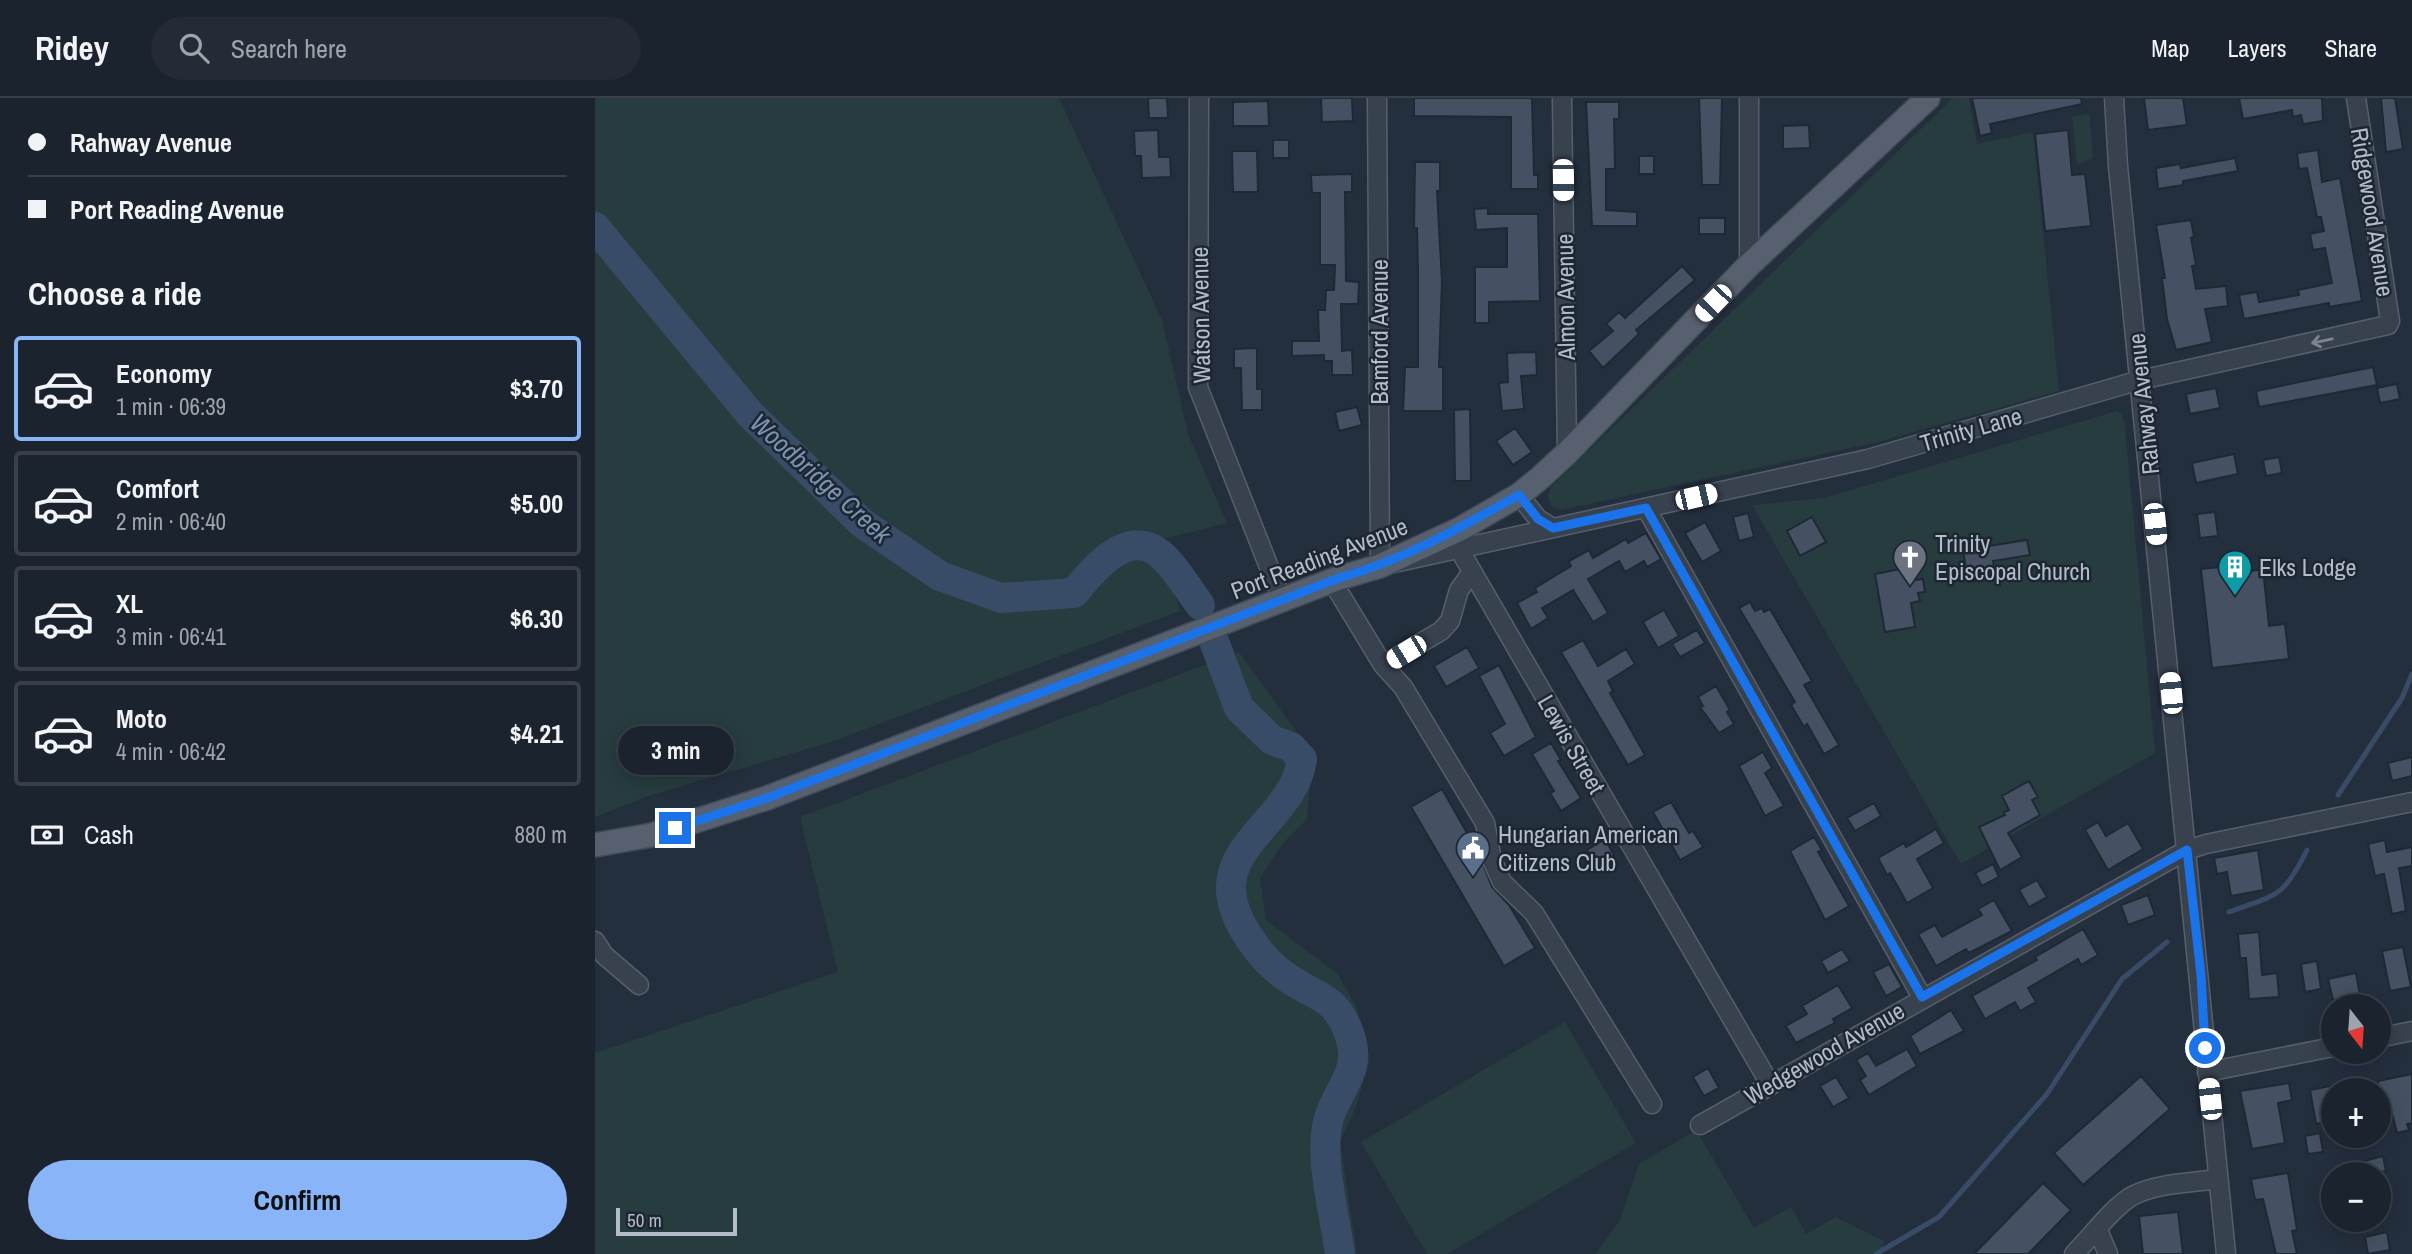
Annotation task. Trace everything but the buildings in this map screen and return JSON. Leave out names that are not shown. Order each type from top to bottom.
[{"type":"main road","name":"Port Reading Avenue","points":[[595,845],[652,835],[767,798],[1332,581],[1380,566],[1519,495],[1567,453],[1749,265],[1927,98]]},
{"type":"street","name":"Watson Avenue","points":[[1199,98],[1198,387],[1282,600]]},
{"type":"street","name":"Bamford Avenue","points":[[1377,98],[1380,566]]},
{"type":"street","name":"Almon Avenue","points":[[1562,98],[1567,453]]},
{"type":"street","points":[[1749,98],[1749,265]]},
{"type":"street","name":"Rahway Avenue","points":[[2114,98],[2118,166],[2227,1254]]},
{"type":"street","name":"Ridgewood Avenue","points":[[2355,98],[2390,321],[2388,326]]},
{"type":"street","name":"Trinity Lane","points":[[1380,566],[1868,459],[2140,380],[2388,326]]},
{"type":"street","points":[[1519,495],[1538,519],[1553,528]]},
{"type":"street","points":[[1646,508],[1922,997]]},
{"type":"street","name":"Lewis Street","points":[[1459,549],[1770,1084]]},
{"type":"street","points":[[1383,666],[1441,631],[1450,621],[1459,590],[1472,572]]},
{"type":"street","points":[[1332,581],[1383,666],[1403,687],[1485,823],[1492,860],[1502,882],[1534,913],[1652,1104]]},
{"type":"street","name":"Wedgewood Avenue","points":[[1700,1125],[1922,997],[2187,850],[2412,802]]},
{"type":"street","points":[[595,942],[604,955],[639,985]]},
{"type":"street","points":[[2391,1035],[2412,1031]]},
{"type":"street","points":[[2207,1072],[2321,1049]]},
{"type":"street","points":[[2074,1254],[2116,1209],[2143,1192],[2218,1179]]},
{"type":"street","points":[[2098,1230],[2108,1254]]},
{"type":"green space","points":[[595,98],[1059,98],[1162,320],[1188,434],[1227,523],[1158,540],[1180,611],[831,742],[648,796],[595,817]]},
{"type":"green space","points":[[1953,98],[1969,98],[1977,144],[2033,132],[2059,391],[1874,443],[1560,510],[1551,506],[1548,495],[1551,487]]},
{"type":"green space","points":[[2089,114],[2093,158],[2077,165],[2072,117]]},
{"type":"green space","points":[[2117,411],[2122,415],[2125,427],[2155,753],[1961,864],[1752,505],[1824,498]]},
{"type":"green space","points":[[1239,652],[1313,755],[1307,819],[1283,843],[1260,878],[1266,920],[1338,974],[1357,1008],[1370,1060],[1355,1109],[1340,1141],[1357,1254],[595,1254],[595,1053],[838,972],[800,817]]},
{"type":"green space","points":[[1565,1022],[1636,1143],[1447,1254],[1427,1254],[1361,1142]]},
{"type":"green space","points":[[1696,1130],[1754,1228],[1791,1207],[1806,1234],[1836,1217],[1884,1241],[1882,1254],[1595,1254],[1620,1220],[1639,1164]]},
{"type":"waterway","name":"Woodbridge Creek","points":[[595,227],[750,414],[862,523],[940,576],[1001,598],[1074,593],[1111,555],[1134,545],[1159,553],[1200,605]]},
{"type":"waterway","name":"Woodbridge Creek","points":[[1215,644],[1239,708],[1272,740],[1291,747],[1302,759],[1288,796],[1240,857],[1233,873],[1231,891],[1243,928],[1268,962],[1298,985],[1330,1004],[1343,1020],[1349,1033],[1352,1066],[1331,1112],[1325,1144],[1328,1182],[1340,1254]]},
{"type":"waterway","points":[[2338,795],[2402,698],[2412,674]]},
{"type":"waterway","points":[[2229,912],[2269,897],[2285,886],[2307,850]]},
{"type":"waterway","points":[[1876,1254],[1939,1217],[2047,1094],[2122,979],[2167,942]]},
{"type":"place","name":"Trinity Episcopal Church","points":[[1910,587]]},
{"type":"place","name":"Elks Lodge","points":[[2235,597]]},
{"type":"place","name":"Hungarian American Citizens Club","points":[[1473,878]]},
{"type":"route","points":[[675,828],[767,798],[1339,578],[1380,566],[1519,495],[1538,519],[1553,528],[1646,508],[1922,997],[2187,850],[2201,975],[2205,1048]]}]
